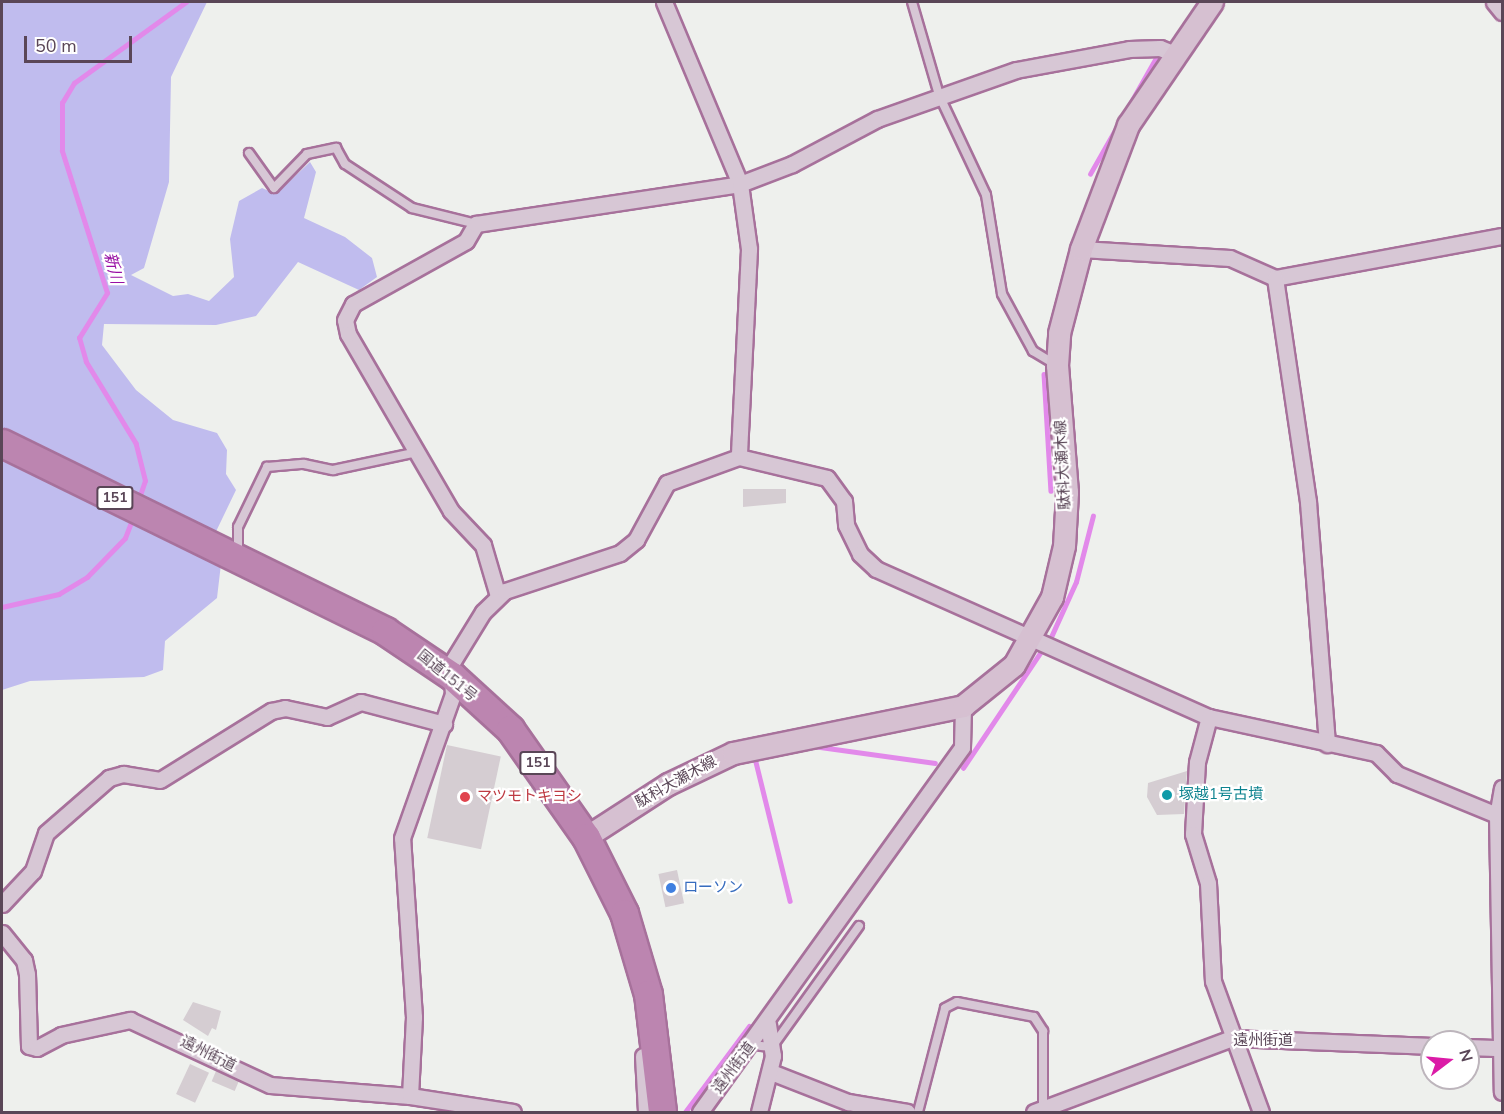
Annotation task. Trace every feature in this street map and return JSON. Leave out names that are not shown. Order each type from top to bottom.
[{"type":"highway","name":"国道151号","points":[[2,443],[385,631],[452,676],[510,729],[586,837],[608,873],[634,941],[655,1037],[662,1113]]},
{"type":"main road","name":"駄科大瀬木線","points":[[586,837],[668,784],[733,753],[963,706],[1014,665],[1032,640],[1052,597],[1064,546],[1067,492],[1057,365],[1059,333],[1081,249],[1128,125],[1174,54],[1212,2]]},
{"type":"street","points":[[664,2],[740,184],[749,249],[740,457]]},
{"type":"street","points":[[1494,2],[1503,12]]},
{"type":"street","points":[[498,596],[483,545],[451,511],[345,320],[353,304],[466,241],[476,224],[740,184],[939,95],[1016,70],[1098,52],[1160,48],[1174,54]]},
{"type":"street","points":[[1081,249],[1230,258],[1275,278],[1503,236]]},
{"type":"street","points":[[1275,278],[1308,502],[1327,744]]},
{"type":"street","points":[[410,1095],[414,1017],[402,838],[444,724],[452,676],[451,664],[498,596],[620,553],[636,540],[667,483],[740,457],[827,478],[844,501],[846,525],[860,554],[876,569],[1209,717],[1376,753],[1398,774],[1500,815]]},
{"type":"street","points":[[2,904],[33,871],[45,833],[109,778],[123,774],[160,780],[271,711],[285,708],[327,717],[361,702],[444,724]]},
{"type":"street","name":"遠州街道","points":[[700,1113],[768,1023],[962,747],[963,706]]},
{"type":"street","points":[[1209,717],[1197,762],[1193,834],[1208,883],[1213,981],[1261,1113]]},
{"type":"street","points":[[1503,788],[1500,815],[1503,1092]]},
{"type":"street","name":"遠州街道","points":[[2,933],[24,960],[29,1046],[37,1048],[61,1035],[130,1020],[270,1085],[410,1095],[472,1109],[513,1113]]},
{"type":"street","points":[[759,1113],[771,1072],[766,1046],[768,1023]]},
{"type":"street","points":[[646,1113],[643,1043],[655,1037]]},
{"type":"street","name":"遠州街道","points":[[1038,1111],[1232,1038],[1420,1046]]},
{"type":"street","points":[[1480,1047],[1501,1048]]},
{"type":"street","points":[[771,1072],[848,1102],[908,1113]]},
{"type":"lane","points":[[912,2],[939,95],[986,195],[1002,294],[1033,351],[1057,365]]},
{"type":"lane","points":[[249,153],[274,188],[307,154],[336,148],[345,164],[412,208],[476,224]]},
{"type":"lane","points":[[233,556],[238,527],[267,466],[304,464],[333,470],[418,452]]},
{"type":"lane","points":[[766,1046],[859,926]]},
{"type":"lane","points":[[918,1113],[945,1008],[957,1002],[1034,1017],[1043,1030],[1038,1111]]},
{"type":"shaded area","points":[[2,2],[207,2],[171,77],[169,182],[144,268],[131,275],[173,296],[188,294],[209,301],[234,277],[230,239],[239,201],[262,188],[276,194],[310,162],[316,172],[304,218],[345,237],[372,258],[377,277],[359,290],[298,262],[256,316],[216,325],[104,324],[102,345],[136,390],[173,420],[217,433],[227,450],[226,474],[236,490],[210,544],[221,564],[217,598],[165,641],[163,670],[144,677],[30,681],[2,690]]},
{"type":"building","points":[[743,489],[786,489],[786,503],[743,507]]},
{"type":"building","name":"マツモトキヨシ","points":[[447,745],[501,756],[481,849],[427,838]]},
{"type":"building","name":"塚越1号古墳","points":[[1187,771],[1184,814],[1157,815],[1147,797],[1148,783]]},
{"type":"building","name":"ローソン","points":[[677,870],[684,903],[665,907],[658,874]]},
{"type":"building","points":[[193,1002],[221,1011],[216,1030],[212,1028],[208,1036],[183,1020]]},
{"type":"building","points":[[190,1064],[209,1073],[195,1103],[176,1094]]},
{"type":"building","points":[[216,1071],[239,1081],[235,1091],[212,1081]]},
{"type":"waterway","name":"新川","points":[[138,501],[145,481],[136,444],[86,362],[79,338],[107,293],[62,151],[62,103],[74,83],[186,2]]},
{"type":"waterway","points":[[1090,174],[1157,56]]},
{"type":"waterway","points":[[1044,374],[1051,491]]},
{"type":"waterway","points":[[1051,637],[1076,582],[1093,516]]},
{"type":"waterway","name":"新川","points":[[2,607],[59,594],[87,577],[125,538],[133,517]]},
{"type":"waterway","points":[[963,768],[1040,653]]},
{"type":"waterway","points":[[813,746],[935,763]]},
{"type":"waterway","points":[[755,758],[790,901]]},
{"type":"waterway","points":[[685,1112],[749,1026]]},
{"type":"place","name":"塚越1号古墳","points":[[1167,795]]},
{"type":"place","name":"マツモトキヨシ","points":[[465,797]]},
{"type":"place","name":"ローソン","points":[[671,888]]}]
